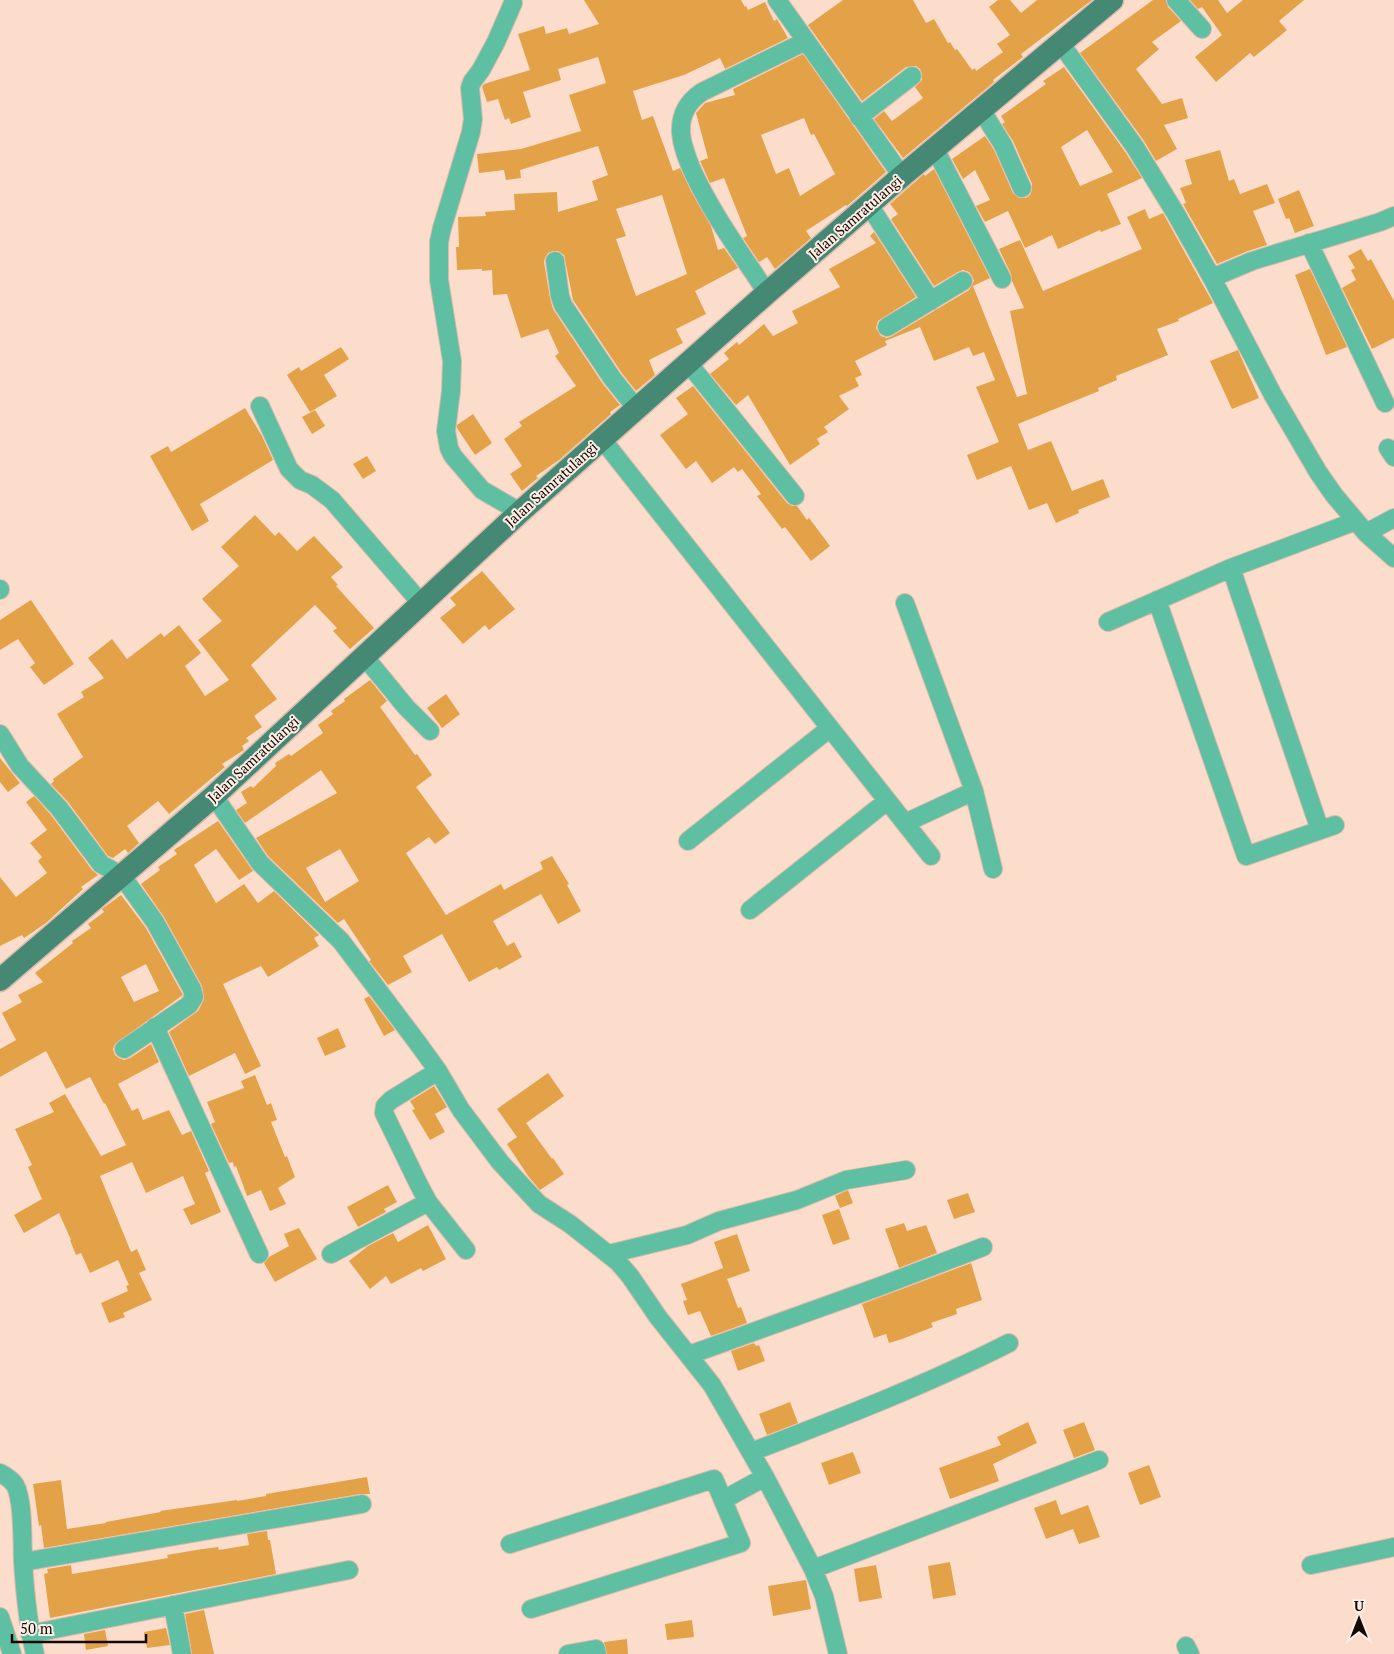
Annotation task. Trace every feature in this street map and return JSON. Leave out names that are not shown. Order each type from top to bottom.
[{"type":"main road","name":"Jalan Samratulangi","points":[[0,978],[214,796],[421,603],[636,408],[689,364],[767,293],[902,176],[982,111],[1112,0]]},
{"type":"street","points":[[776,0],[902,176]]},
{"type":"street","points":[[1176,0],[1202,29]]},
{"type":"street","points":[[513,3],[496,42],[470,88],[473,120],[439,242],[439,280],[452,361],[451,391],[446,431],[449,448],[482,490],[520,512]]},
{"type":"street","points":[[767,293],[704,195],[686,155],[681,135],[682,120],[685,109],[691,99],[702,92],[806,42]]},
{"type":"street","points":[[1061,44],[1135,147],[1212,278],[1272,395],[1318,472],[1334,495],[1361,527],[1394,558]]},
{"type":"street","points":[[859,117],[912,76]]},
{"type":"street","points":[[982,111],[1003,145],[1022,188]]},
{"type":"street","points":[[935,149],[1002,279]]},
{"type":"street","points":[[869,205],[930,301]]},
{"type":"street","points":[[1212,278],[1252,261],[1394,216]]},
{"type":"street","points":[[1309,243],[1386,403]]},
{"type":"street","points":[[555,261],[563,305],[612,378],[636,408]]},
{"type":"street","points":[[886,327],[963,281]]},
{"type":"street","points":[[689,364],[795,496]]},
{"type":"street","points":[[260,406],[289,469],[294,475],[312,485],[332,500],[421,603]]},
{"type":"street","points":[[602,439],[931,856]]},
{"type":"street","points":[[1108,622],[1232,568],[1394,518]]},
{"type":"street","points":[[1157,600],[1246,856],[1328,827],[1232,568]]},
{"type":"street","points":[[905,603],[974,791],[993,869]]},
{"type":"street","points":[[364,656],[406,707],[430,731]]},
{"type":"street","points":[[688,841],[830,728]]},
{"type":"street","points":[[0,734],[20,766],[60,808],[101,864],[122,876],[155,922],[194,996],[189,1004],[124,1049]]},
{"type":"street","points":[[905,823],[974,791]]},
{"type":"street","points":[[214,796],[260,863],[340,941],[438,1071],[462,1110],[500,1162],[539,1204],[570,1224],[609,1254],[630,1276],[658,1317],[712,1384],[765,1477],[813,1569],[824,1596],[838,1654]]},
{"type":"street","points":[[750,910],[887,801]]},
{"type":"street","points":[[155,1027],[259,1254]]},
{"type":"street","points":[[438,1071],[391,1100],[385,1106],[384,1113],[428,1202],[466,1250]]},
{"type":"street","points":[[609,1254],[687,1235],[719,1221],[797,1200],[846,1180],[906,1170]]},
{"type":"street","points":[[331,1254],[428,1202]]},
{"type":"street","points":[[689,1355],[983,1247]]},
{"type":"street","points":[[751,1452],[826,1424],[954,1370],[1009,1343]]},
{"type":"street","points":[[813,1569],[1099,1460]]},
{"type":"street","points":[[0,1473],[8,1477],[15,1485],[18,1494],[30,1634],[35,1654]]},
{"type":"street","points":[[723,1500],[765,1477]]},
{"type":"street","points":[[510,1544],[714,1479],[741,1543],[531,1609]]},
{"type":"street","points":[[23,1562],[362,1504]]},
{"type":"street","points":[[1311,1564],[1394,1547]]},
{"type":"street","points":[[30,1634],[349,1570]]},
{"type":"street","points":[[173,1605],[182,1654]]},
{"type":"street","points":[[0,1617],[12,1654]]},
{"type":"street","points":[[568,1654],[597,1652]]},
{"type":"building","points":[[584,0],[741,0],[748,10],[765,2],[774,21],[777,19],[788,38],[725,69],[720,58],[684,75],[633,91],[642,120],[653,116],[673,171],[680,168],[711,226],[718,250],[724,248],[738,268],[695,291],[706,314],[676,329],[683,343],[649,360],[655,375],[636,391],[621,372],[573,300],[564,255],[558,251],[548,253],[544,262],[553,309],[603,384],[620,405],[559,460],[536,476],[538,478],[522,491],[510,474],[522,466],[504,439],[522,426],[519,422],[576,386],[555,356],[559,353],[548,329],[521,338],[507,294],[493,295],[492,270],[457,270],[456,247],[459,247],[458,217],[486,216],[485,212],[515,210],[514,194],[557,192],[558,212],[598,200],[592,181],[608,175],[598,146],[520,170],[521,178],[506,180],[504,170],[479,173],[477,154],[521,149],[581,131],[569,95],[606,83],[598,57],[558,69],[561,80],[523,92],[531,117],[511,124],[509,118],[505,120],[498,99],[487,102],[482,87],[484,84],[530,70],[518,34],[544,26],[546,34],[567,28],[569,34],[599,24]],"holes":[[[662,195],[687,274],[636,296],[616,239],[626,236],[616,209]]]},
{"type":"building","points":[[843,0],[913,0],[926,23],[934,19],[948,43],[950,42],[955,50],[957,49],[972,70],[975,68],[976,71],[1003,52],[997,44],[1010,35],[989,7],[998,0],[1010,0],[1021,13],[1037,0],[1092,0],[1021,54],[1023,57],[993,80],[994,82],[903,158],[874,119],[884,111],[892,121],[923,98],[915,87],[922,80],[922,74],[916,66],[906,67],[862,101],[808,25]]},
{"type":"building","points":[[1153,0],[1166,0],[1168,7],[1181,21],[1152,42],[1159,49],[1136,69],[1162,104],[1182,98],[1188,118],[1164,125],[1177,149],[1156,161],[1144,141],[1080,53]]},
{"type":"building","points":[[1190,0],[1218,0],[1227,13],[1243,0],[1304,0],[1279,21],[1287,30],[1254,57],[1250,53],[1216,82],[1195,57],[1222,35],[1202,7],[1198,9]]},
{"type":"building","points":[[803,54],[886,172],[847,206],[806,231],[811,238],[775,269],[767,257],[759,262],[743,238],[747,236],[724,178],[710,183],[700,161],[708,158],[696,113],[705,103],[735,95],[733,89]],"holes":[[[804,118],[811,135],[814,134],[835,174],[800,196],[789,168],[776,174],[761,135]]]},
{"type":"building","points":[[1064,67],[1142,178],[1107,194],[1121,224],[1101,232],[1100,230],[1058,249],[1052,235],[1025,248],[1008,211],[985,222],[976,206],[990,200],[975,170],[963,179],[952,159],[985,136],[994,150],[1013,193],[1020,198],[1026,198],[1030,195],[1032,184],[1013,141],[1002,124],[1005,122],[1001,116],[1046,84],[1043,81]],"holes":[[[1087,130],[1113,172],[1080,186],[1061,147]]]},
{"type":"building","points":[[1220,150],[1229,181],[1234,179],[1240,194],[1267,184],[1275,203],[1253,211],[1267,245],[1217,264],[1183,204],[1186,203],[1180,188],[1192,184],[1185,160]]},
{"type":"building","points":[[934,169],[990,278],[973,286],[1017,397],[1027,394],[1010,311],[1024,308],[999,249],[1020,240],[1043,291],[1142,249],[1127,217],[1145,209],[1149,219],[1163,213],[1213,303],[1178,319],[1179,321],[1157,329],[1168,355],[1116,376],[1117,380],[1098,388],[1099,391],[1018,424],[1028,450],[1051,441],[1072,491],[1103,479],[1110,497],[1078,510],[1079,513],[1056,523],[1047,503],[1029,510],[1011,466],[977,480],[967,455],[999,442],[976,387],[995,380],[984,352],[973,356],[969,347],[934,361],[920,327],[885,341],[887,345],[855,361],[862,375],[855,378],[859,386],[839,396],[849,409],[824,427],[828,432],[817,439],[820,444],[790,465],[748,395],[736,405],[710,374],[729,359],[724,353],[737,342],[739,345],[764,324],[773,336],[798,323],[792,311],[840,287],[829,269],[876,243],[870,236],[874,232],[916,297],[878,321],[876,328],[881,336],[887,338],[892,336],[969,290],[974,281],[969,272],[963,270],[934,286],[891,219],[898,214],[890,204],[924,174],[925,176]]},
{"type":"building","points":[[1299,190],[1314,226],[1295,233],[1289,218],[1286,219],[1278,199]]},
{"type":"building","points":[[1361,249],[1368,261],[1371,259],[1394,301],[1394,338],[1372,349],[1342,288],[1356,280],[1351,270],[1355,268],[1348,256]]},
{"type":"building","points":[[1310,269],[1347,347],[1326,355],[1295,275]]},
{"type":"building","points":[[341,347],[349,359],[324,375],[337,396],[310,412],[287,375],[299,367],[301,371]]},
{"type":"building","points":[[1238,350],[1259,398],[1232,409],[1210,361]]},
{"type":"building","points":[[693,386],[787,503],[797,506],[807,520],[809,518],[830,546],[811,561],[785,527],[782,529],[757,496],[761,494],[742,469],[738,472],[734,467],[712,483],[696,461],[686,469],[660,435],[688,414],[676,398]]},
{"type":"building","points":[[245,408],[262,436],[273,460],[200,504],[209,521],[192,531],[150,456],[168,446],[171,452]]},
{"type":"building","points":[[315,410],[325,426],[312,434],[302,417]]},
{"type":"building","points":[[473,414],[492,443],[475,455],[457,428],[457,425]]},
{"type":"building","points":[[367,456],[376,471],[363,479],[353,464]]},
{"type":"building","points":[[255,515],[275,536],[279,532],[297,551],[314,536],[343,567],[331,577],[338,585],[336,586],[374,628],[350,649],[333,631],[337,628],[315,605],[251,665],[277,699],[254,716],[262,727],[246,738],[249,741],[242,746],[244,750],[222,764],[225,767],[169,814],[158,801],[127,826],[139,843],[128,853],[125,849],[113,858],[108,856],[68,802],[51,784],[54,781],[53,779],[83,757],[57,714],[84,697],[81,692],[104,678],[88,658],[112,639],[127,659],[161,633],[164,637],[179,625],[201,653],[185,666],[205,696],[229,680],[198,640],[222,621],[202,599],[239,566],[221,547]]},
{"type":"building","points":[[482,571],[515,609],[489,630],[485,625],[463,644],[440,618],[456,605],[450,598]]},
{"type":"building","points":[[31,600],[74,664],[44,685],[30,667],[35,663],[18,639],[0,650],[0,620]]},
{"type":"building","points":[[370,680],[387,701],[380,707],[432,775],[416,787],[450,833],[435,844],[429,837],[406,853],[446,915],[501,884],[504,890],[543,869],[540,862],[552,856],[569,884],[567,885],[581,911],[558,924],[541,894],[493,921],[507,946],[514,942],[522,957],[499,970],[497,967],[469,982],[442,934],[403,956],[412,972],[388,985],[369,961],[371,960],[344,919],[338,923],[268,856],[256,838],[337,793],[321,770],[245,823],[236,810],[247,803],[241,792],[251,786],[253,788],[276,766],[275,763],[289,754],[291,756],[323,733],[318,725],[333,714],[331,711],[345,701],[344,699]],"holes":[[[340,849],[359,881],[325,902],[306,868]]]},
{"type":"building","points":[[446,694],[460,714],[442,728],[427,708]]},
{"type":"building","points":[[0,758],[20,783],[8,792],[0,782]]},
{"type":"building","points":[[34,796],[51,815],[92,870],[98,875],[81,887],[83,889],[46,923],[24,938],[22,935],[0,946],[0,877],[16,897],[47,873],[38,861],[42,857],[30,843],[47,830],[26,802]]},
{"type":"building","points":[[218,821],[253,871],[239,880],[216,849],[194,865],[216,903],[244,884],[258,903],[274,891],[319,935],[314,938],[319,946],[268,977],[261,966],[223,984],[261,1066],[245,1074],[235,1053],[189,1076],[169,1032],[198,1011],[204,999],[202,986],[164,917],[141,884],[160,870],[158,867],[177,854],[174,850]]},
{"type":"building","points":[[121,895],[146,928],[183,995],[115,1044],[113,1049],[115,1055],[124,1060],[151,1044],[159,1062],[118,1084],[132,1111],[138,1108],[143,1120],[169,1110],[182,1135],[191,1131],[209,1171],[205,1173],[221,1212],[191,1225],[183,1209],[195,1204],[183,1176],[146,1193],[132,1162],[100,1176],[131,1252],[137,1249],[146,1270],[139,1273],[152,1300],[123,1313],[125,1317],[109,1323],[101,1303],[128,1291],[126,1286],[129,1285],[118,1260],[90,1273],[81,1253],[76,1255],[59,1213],[24,1233],[14,1215],[42,1199],[28,1167],[32,1165],[15,1129],[54,1112],[49,1103],[65,1094],[101,1156],[126,1145],[90,1077],[66,1089],[46,1051],[0,1077],[0,1049],[16,1040],[2,1013],[22,1002],[18,995],[43,982],[35,973],[73,943],[72,941],[91,928],[88,924],[104,912],[102,909]],"holes":[[[146,964],[159,991],[134,1002],[121,977]]]},
{"type":"building","points":[[369,996],[395,1030],[384,1036],[364,999]]},
{"type":"building","points":[[338,1028],[346,1047],[325,1056],[317,1038]]},
{"type":"building","points":[[548,1073],[564,1096],[526,1123],[564,1174],[540,1190],[528,1176],[507,1144],[517,1137],[497,1109]]},
{"type":"building","points":[[255,1075],[267,1105],[271,1103],[277,1120],[271,1122],[295,1177],[278,1188],[286,1204],[270,1211],[261,1190],[247,1196],[236,1166],[234,1167],[233,1162],[229,1163],[211,1124],[215,1122],[207,1102],[244,1088],[241,1081]]},
{"type":"building","points":[[434,1086],[447,1107],[435,1114],[445,1132],[430,1140],[412,1110],[415,1109],[410,1101]]},
{"type":"building","points":[[388,1185],[397,1202],[384,1209],[386,1212],[358,1227],[347,1207]]},
{"type":"building","points":[[848,1190],[853,1203],[840,1208],[835,1196]]},
{"type":"building","points":[[968,1193],[975,1212],[954,1219],[947,1200]]},
{"type":"building","points":[[839,1209],[850,1239],[833,1245],[822,1215]]},
{"type":"building","points":[[904,1223],[907,1231],[926,1225],[937,1253],[899,1268],[885,1229]]},
{"type":"building","points":[[428,1225],[446,1259],[423,1271],[421,1268],[391,1284],[386,1276],[370,1289],[349,1261],[368,1246],[393,1233],[398,1242]]},
{"type":"building","points":[[299,1228],[317,1259],[275,1282],[264,1263],[269,1257],[289,1246],[284,1234]]},
{"type":"building","points":[[737,1234],[750,1271],[727,1279],[714,1242]]},
{"type":"building","points":[[971,1263],[982,1300],[956,1309],[957,1314],[931,1323],[933,1327],[902,1339],[889,1343],[886,1334],[874,1338],[862,1304]]},
{"type":"building","points":[[723,1268],[738,1308],[741,1307],[747,1323],[711,1336],[700,1311],[688,1315],[683,1301],[687,1300],[681,1284]]},
{"type":"building","points":[[754,1343],[756,1346],[759,1345],[765,1361],[738,1371],[731,1351]]},
{"type":"building","points":[[790,1402],[798,1423],[767,1435],[759,1414]]},
{"type":"building","points":[[1028,1422],[1037,1443],[993,1464],[999,1481],[950,1499],[939,1468],[1001,1445],[997,1437]]},
{"type":"building","points":[[1084,1422],[1095,1450],[1074,1458],[1063,1430]]},
{"type":"building","points":[[853,1452],[861,1473],[829,1485],[821,1463]]},
{"type":"building","points":[[1149,1465],[1161,1497],[1140,1505],[1128,1473]]},
{"type":"building","points":[[367,1477],[370,1494],[360,1494],[44,1548],[33,1484],[61,1480],[67,1529],[106,1523],[160,1511],[237,1501],[266,1496],[266,1494]]},
{"type":"building","points":[[1056,1500],[1061,1515],[1088,1505],[1100,1537],[1079,1544],[1073,1529],[1046,1539],[1034,1508]]},
{"type":"building","points":[[267,1531],[276,1574],[50,1618],[44,1574],[48,1573],[47,1569],[71,1565],[72,1574],[168,1558],[167,1555],[196,1550],[218,1547],[219,1550],[249,1545],[247,1534]]},
{"type":"building","points":[[950,1562],[956,1595],[933,1599],[928,1566]]},
{"type":"building","points":[[876,1565],[882,1598],[859,1602],[854,1569]]},
{"type":"building","points":[[806,1580],[811,1609],[773,1616],[768,1586]]},
{"type":"building","points":[[204,1610],[214,1654],[192,1654],[185,1614]]},
{"type":"building","points":[[692,1620],[694,1637],[667,1640],[665,1624]]},
{"type":"building","points":[[166,1628],[170,1645],[147,1648],[144,1632]]},
{"type":"building","points":[[105,1630],[108,1646],[86,1650],[84,1634]]},
{"type":"building","points":[[627,1639],[628,1654],[607,1654],[604,1642]]}]
